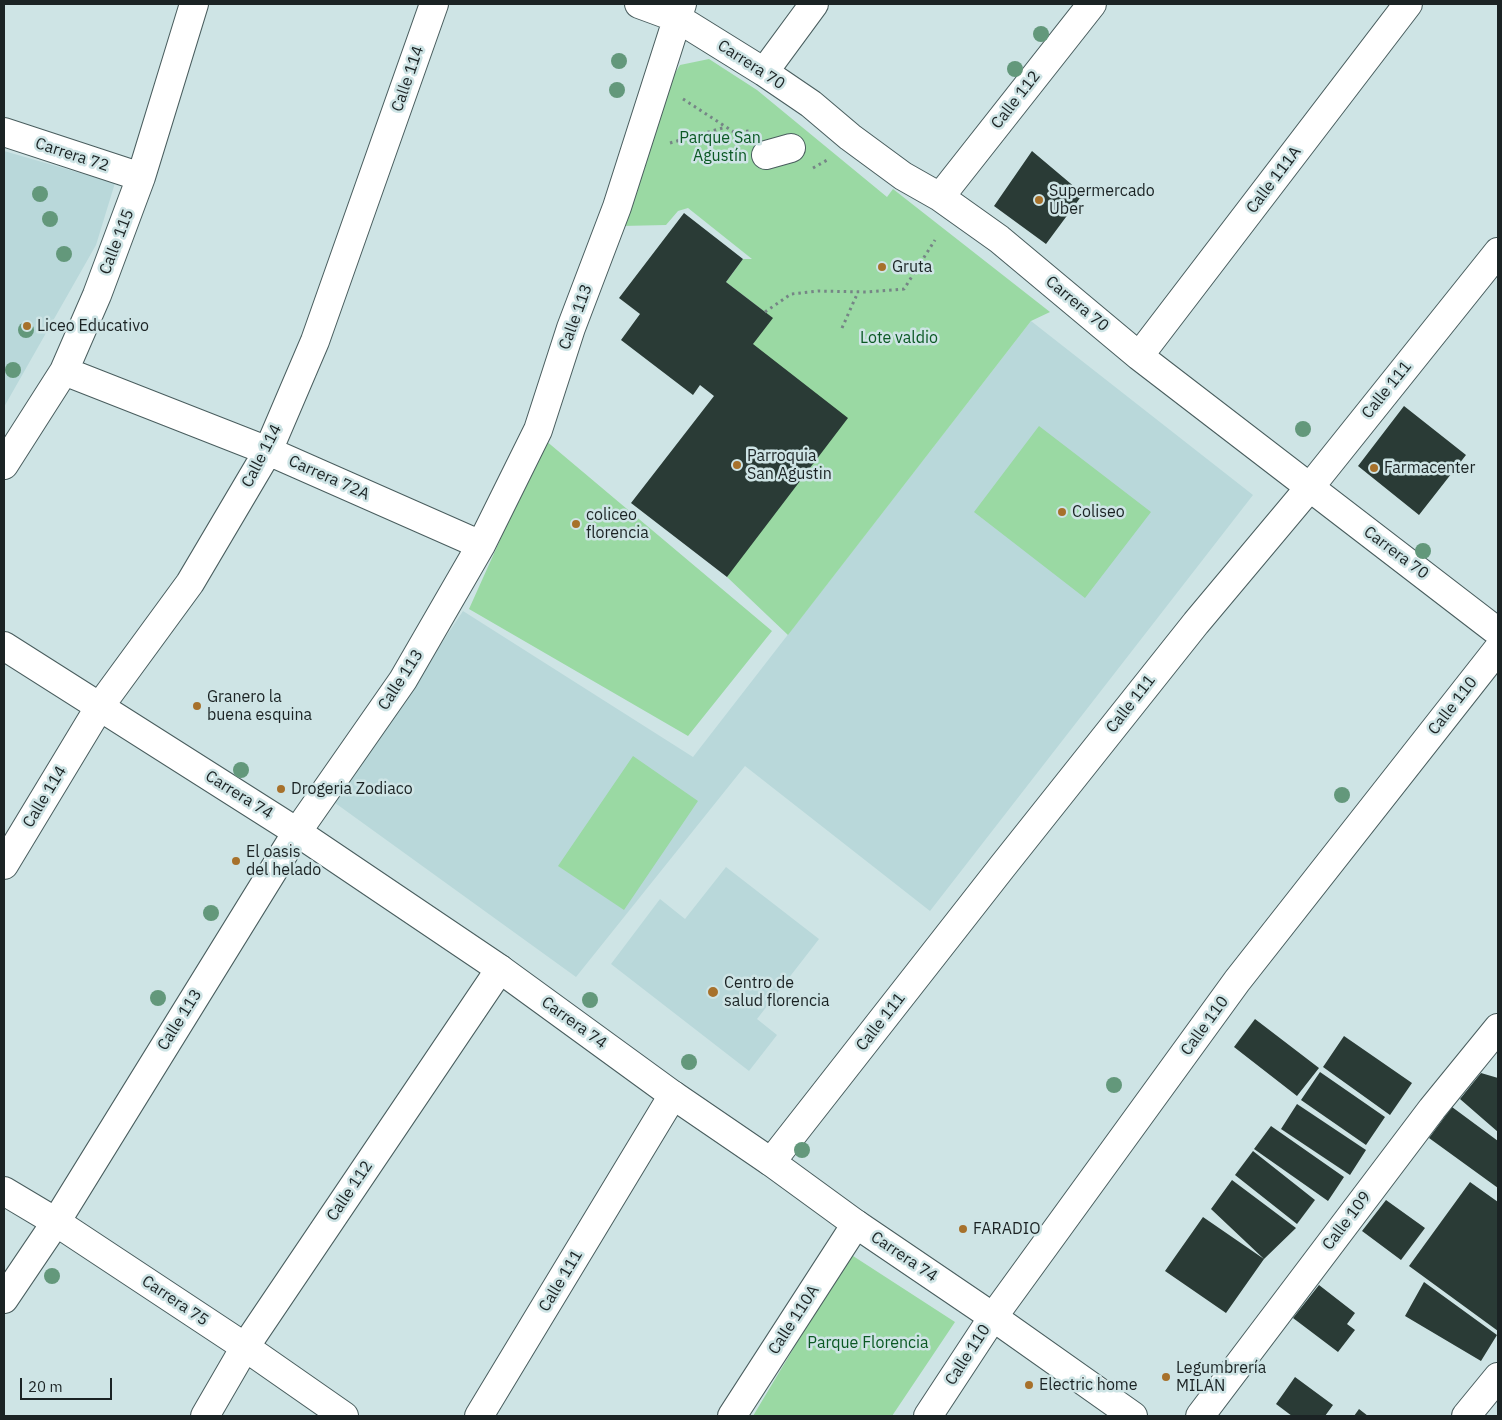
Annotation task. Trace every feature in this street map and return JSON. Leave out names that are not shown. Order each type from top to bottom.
[{"type":"street","name":"Calle 115","points":[[4,465],[64,371],[97,294],[141,177],[194,4]]},
{"type":"street","name":"Calle 114","points":[[4,865],[100,706],[190,584],[268,451],[315,342],[434,4]]},
{"type":"street","name":"Carrera 70","points":[[639,4],[680,11],[811,104],[850,137],[902,176],[940,197],[999,239],[1139,356],[1498,632]]},
{"type":"street","points":[[764,72],[814,4]]},
{"type":"street","name":"Calle 112","points":[[940,197],[1092,4]]},
{"type":"street","name":"Calle 111A","points":[[1139,356],[1408,4]]},
{"type":"street","name":"Calle 113","points":[[4,1299],[56,1222],[297,832],[403,680],[482,545],[538,430],[571,328],[617,208],[680,11]]},
{"type":"street","name":"Carrera 72","points":[[4,132],[141,177]]},
{"type":"street","name":"Calle 111","points":[[771,1162],[996,874],[1196,623],[1310,488],[1498,252]]},
{"type":"street","name":"Carrera 72A","points":[[64,371],[268,451],[482,545]]},
{"type":"street","name":"Carrera 74","points":[[4,646],[297,832],[500,969],[856,1224],[1133,1416]]},
{"type":"street","name":"Calle 110","points":[[928,1416],[993,1318],[1238,981],[1498,649]]},
{"type":"street","name":"Calle 112","points":[[205,1416],[245,1347],[500,969]]},
{"type":"street","name":"Calle 109","points":[[1200,1416],[1432,1109],[1498,1028]]},
{"type":"street","name":"Calle 111","points":[[479,1416],[674,1095]]},
{"type":"street","name":"Carrera 75","points":[[4,1190],[56,1222],[245,1347],[344,1416]]},
{"type":"street","name":"Calle 110A","points":[[732,1416],[856,1224]]},
{"type":"street","points":[[1466,1416],[1498,1378]]},
{"type":"path","points":[[682,98],[727,127],[778,152]]},
{"type":"path","points":[[663,145],[727,127]]},
{"type":"path","points":[[765,312],[791,294],[818,291],[858,292],[904,289],[935,240]]},
{"type":"path","points":[[842,328],[858,292]]},
{"type":"shaded area","name":"Liceo Educativo","points":[[4,151],[115,183],[96,245],[4,407]]},
{"type":"shaded area","points":[[1031,321],[1253,495],[930,911],[745,766],[576,977],[331,800],[401,704],[463,611],[693,757]]},
{"type":"shaded area","name":"Centro de salud florencia","points":[[726,867],[819,939],[757,1019],[777,1035],[749,1071],[611,964],[660,899],[685,919]]},
{"type":"green space","points":[[709,59],[757,90],[887,197],[893,189],[1050,312],[1031,321],[788,635],[727,577],[753,344],[765,312],[726,282],[743,259],[752,259],[688,208],[678,211],[666,225],[621,226],[666,88],[680,65]]},
{"type":"green space","name":"Coliseo","points":[[1039,426],[1151,512],[1085,598],[974,512]]},
{"type":"green space","name":"coliceo florencia","points":[[545,440],[772,631],[688,736],[469,609]]},
{"type":"green space","points":[[633,756],[698,801],[624,910],[558,866]]},
{"type":"green space","name":"Parque Florencia","points":[[850,1254],[955,1322],[892,1416],[753,1416]]},
{"type":"building","name":"Supermercado Uber","points":[[1032,151],[1083,194],[1046,244],[994,206]]},
{"type":"building","name":"Parroquia San Agustin","points":[[684,213],[743,259],[726,282],[773,318],[753,344],[848,418],[727,577],[631,503],[714,396],[700,385],[693,395],[621,340],[640,314],[619,298]]},
{"type":"building","points":[[1404,406],[1466,455],[1419,515],[1358,466]]},
{"type":"building","points":[[1255,1019],[1319,1068],[1297,1096],[1234,1047]]},
{"type":"building","points":[[1344,1036],[1412,1083],[1390,1115],[1323,1067]]},
{"type":"building","points":[[1320,1072],[1385,1117],[1366,1145],[1301,1100]]},
{"type":"building","points":[[1481,1073],[1498,1078],[1498,1132],[1460,1099]]},
{"type":"building","points":[[1297,1104],[1366,1150],[1350,1175],[1281,1129]]},
{"type":"building","points":[[1452,1107],[1498,1141],[1498,1188],[1429,1138]]},
{"type":"building","points":[[1271,1126],[1344,1177],[1328,1201],[1254,1149]]},
{"type":"building","points":[[1253,1151],[1315,1200],[1297,1224],[1235,1175]]},
{"type":"building","points":[[1232,1180],[1296,1228],[1264,1259],[1211,1209]]},
{"type":"building","points":[[1470,1182],[1498,1202],[1498,1331],[1409,1266]]},
{"type":"building","points":[[1386,1200],[1425,1228],[1401,1260],[1362,1231]]},
{"type":"building","points":[[1203,1217],[1264,1259],[1226,1313],[1165,1271]]},
{"type":"building","points":[[1424,1282],[1497,1335],[1481,1361],[1405,1316]]},
{"type":"building","points":[[1319,1285],[1355,1313],[1347,1324],[1355,1330],[1338,1352],[1293,1318]]},
{"type":"building","points":[[1295,1377],[1333,1405],[1325,1416],[1292,1416],[1276,1404]]},
{"type":"building","points":[[1359,1409],[1368,1416],[1354,1416]]},
{"type":"place","name":"Supermercado Uber","points":[[1039,200]]},
{"type":"place","name":"Gruta","points":[[882,267]]},
{"type":"place","name":"Liceo Educativo","points":[[27,326]]},
{"type":"place","name":"Parroquia San Agustin","points":[[737,465]]},
{"type":"place","name":"Farmacenter","points":[[1374,468]]},
{"type":"place","name":"Coliseo","points":[[1062,512]]},
{"type":"place","name":"coliceo florencia","points":[[576,524]]},
{"type":"place","name":"Granero la buena esquina","points":[[197,706]]},
{"type":"place","name":"Drogeria Zodiaco","points":[[281,789]]},
{"type":"place","name":"El oasis del helado","points":[[236,861]]},
{"type":"place","name":"Centro de salud florencia","points":[[713,992]]},
{"type":"place","name":"FARADIO","points":[[963,1229]]},
{"type":"place","name":"Legumbrería MILAN","points":[[1166,1377]]},
{"type":"place","name":"Electric home","points":[[1029,1385]]},
{"type":"park label","name":"Parque San Agustín","points":[[720,147]]},
{"type":"park label","name":"Lote valdio","points":[[899,338]]}]
